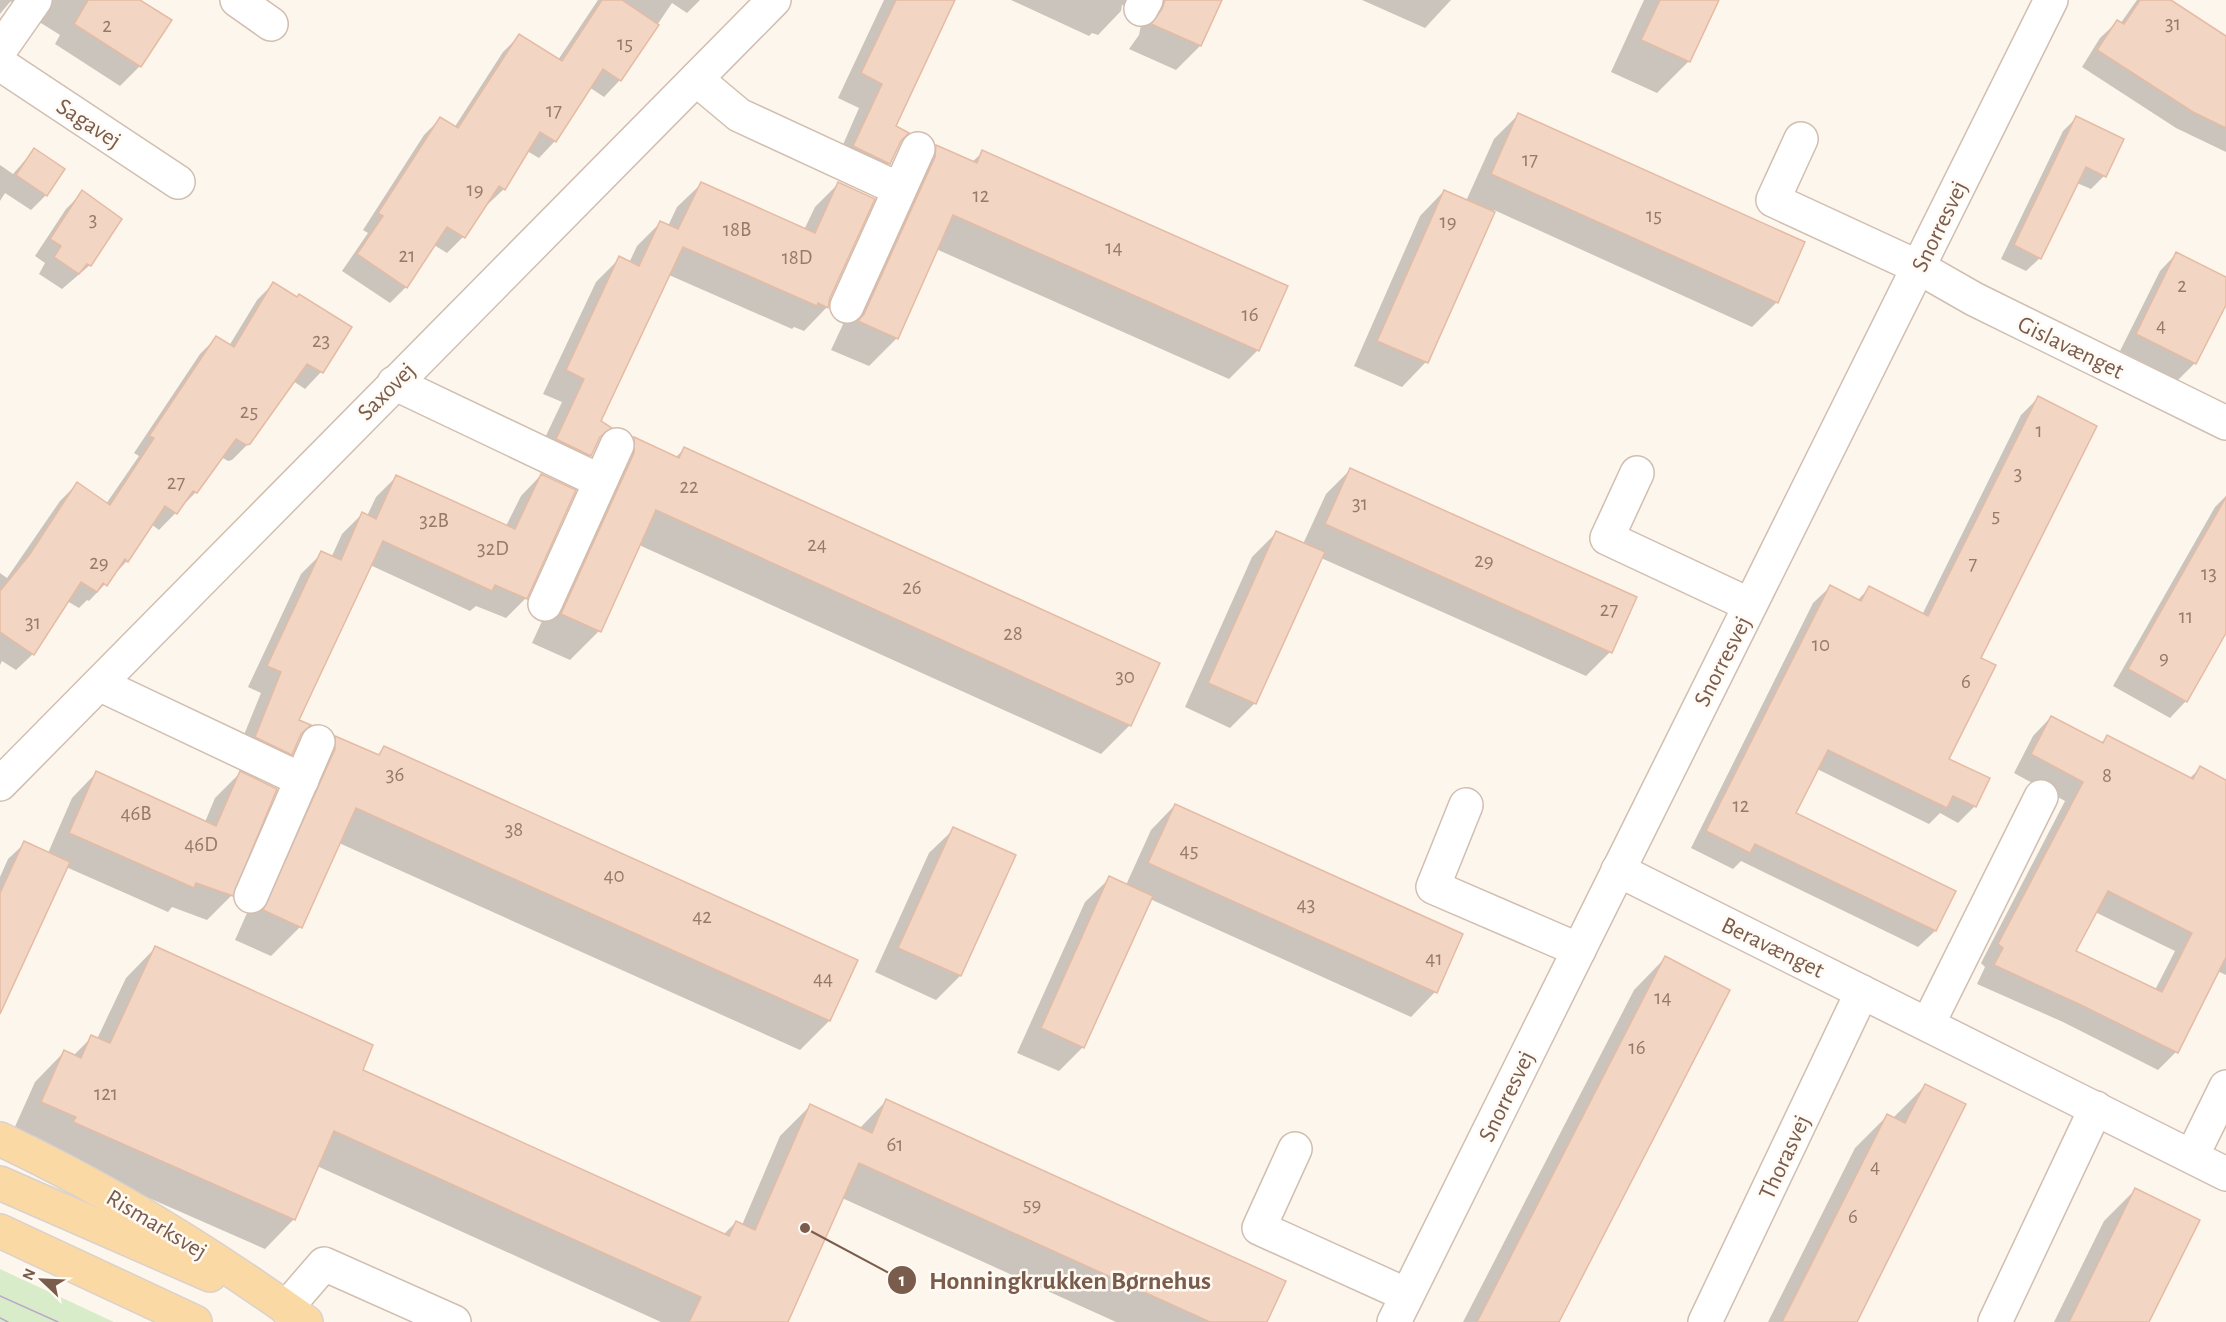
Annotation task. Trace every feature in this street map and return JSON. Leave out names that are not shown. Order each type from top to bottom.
[{"type":"main road","name":"Rismarksvej","points":[[0,1139],[128,1205],[209,1255],[296,1315]]},
{"type":"main road","points":[[0,1183],[296,1315]]},
{"type":"main road","points":[[0,1231],[195,1322]]},
{"type":"street","points":[[0,50],[35,0]]},
{"type":"street","points":[[237,0],[272,24]]},
{"type":"street","name":"Saxovej","points":[[0,784],[774,0]]},
{"type":"street","name":"Snorresvej","points":[[1400,1309],[2050,0]]},
{"type":"street","name":"Sagavej","points":[[0,64],[178,182]]},
{"type":"street","points":[[696,79],[739,115],[899,189]]},
{"type":"street","name":"Gislavænget","points":[[1801,139],[1773,200],[1918,267],[1974,299],[2226,423]]},
{"type":"street","points":[[847,306],[918,149]]},
{"type":"street","points":[[394,383],[600,481]]},
{"type":"street","points":[[545,604],[617,445]]},
{"type":"street","points":[[1637,473],[1607,538],[1750,605]]},
{"type":"street","points":[[99,684],[302,780]]},
{"type":"street","points":[[251,896],[318,742]]},
{"type":"street","points":[[1928,1024],[2041,798]]},
{"type":"street","points":[[1466,806],[1433,887],[1579,950]]},
{"type":"street","name":"Beravænget","points":[[1618,870],[2226,1174]]},
{"type":"street","name":"Thorasvej","points":[[1705,1322],[1862,992]]},
{"type":"street","points":[[2192,1156],[2226,1087]]},
{"type":"street","points":[[1995,1322],[2096,1108]]},
{"type":"street","points":[[1295,1149],[1259,1228],[1400,1309]]},
{"type":"street","points":[[296,1315],[324,1264],[454,1322]]},
{"type":"green space","points":[[0,1269],[101,1316],[114,1322],[0,1322]]},
{"type":"building","points":[[88,0],[140,0],[172,20],[141,67],[74,24]]},
{"type":"building","points":[[602,0],[622,0],[659,25],[621,81],[603,69],[556,142],[540,132],[505,190],[499,186],[465,238],[447,227],[407,288],[357,254],[383,216],[378,213],[440,117],[458,128],[519,34],[562,61]]},
{"type":"building","points":[[896,0],[955,0],[896,126],[909,133],[901,141],[890,164],[853,146],[882,84],[861,73]]},
{"type":"building","points":[[1165,0],[1222,0],[1201,46],[1151,24],[1162,9]]},
{"type":"building","points":[[1660,0],[1719,0],[1690,62],[1641,40]]},
{"type":"building","points":[[2140,0],[2171,0],[2226,36],[2226,128],[2193,112],[2097,50],[2117,20],[2124,24]]},
{"type":"building","points":[[1518,113],[1805,242],[1778,303],[1491,174]]},
{"type":"building","points":[[2076,116],[2124,139],[2106,177],[2086,167],[2041,259],[2014,245]]},
{"type":"building","points":[[936,145],[977,163],[982,150],[1288,286],[1259,351],[953,215],[898,339],[858,321],[864,314],[935,157]]},
{"type":"building","points":[[34,148],[65,169],[47,196],[16,175]]},
{"type":"building","points":[[701,182],[815,233],[838,182],[875,199],[830,298],[828,308],[818,303],[817,306],[683,247],[601,421],[612,428],[600,437],[591,456],[556,439],[584,379],[566,370],[619,256],[639,266],[660,221],[678,229]]},
{"type":"building","points":[[82,190],[122,219],[91,266],[87,264],[79,274],[54,257],[61,246],[50,239]]},
{"type":"building","points":[[1444,190],[1495,212],[1428,363],[1377,341]]},
{"type":"building","points":[[2176,252],[2226,277],[2226,305],[2196,364],[2136,334]]},
{"type":"building","points":[[273,282],[297,297],[299,294],[352,327],[323,373],[307,364],[250,444],[246,445],[236,439],[197,493],[193,491],[177,514],[165,506],[128,562],[125,559],[107,586],[103,583],[97,592],[81,582],[34,655],[0,632],[0,591],[30,554],[77,482],[110,505],[154,438],[149,436],[216,336],[234,347]]},
{"type":"building","points":[[2038,396],[2097,426],[1981,658],[1996,665],[1949,759],[1990,778],[1976,807],[1953,796],[1947,808],[1828,750],[1796,813],[1956,891],[1936,931],[1755,844],[1750,853],[1706,831],[1830,585],[1861,601],[1869,586],[1928,616]]},
{"type":"building","points":[[634,437],[679,458],[684,447],[1160,663],[1131,726],[656,510],[601,632],[561,614],[634,453]]},
{"type":"building","points":[[1350,468],[1637,597],[1612,653],[1325,524]]},
{"type":"building","points":[[541,474],[576,490],[527,599],[495,585],[492,591],[383,541],[299,720],[311,725],[301,734],[292,755],[255,737],[281,672],[267,666],[321,551],[341,560],[362,512],[376,519],[396,475],[515,529]]},
{"type":"building","points":[[2226,497],[2226,633],[2187,702],[2128,669]]},
{"type":"building","points":[[1276,531],[1325,552],[1256,704],[1208,683]]},
{"type":"building","points":[[2051,716],[2103,743],[2107,735],[2193,779],[2200,766],[2226,780],[2226,957],[2178,1053],[1994,965],[2003,948],[1998,944],[2083,782],[2031,754]],"holes":[[[2108,891],[2192,933],[2162,992],[2076,951]]]},
{"type":"building","points":[[335,736],[379,755],[384,746],[858,960],[830,1021],[356,808],[302,928],[263,910],[335,749]]},
{"type":"building","points":[[96,771],[216,826],[240,771],[277,789],[233,896],[196,883],[194,888],[69,833]]},
{"type":"building","points":[[1175,804],[1463,934],[1437,993],[1148,863]]},
{"type":"building","points":[[953,827],[1016,855],[961,976],[898,948]]},
{"type":"building","points":[[24,841],[70,862],[0,1014],[0,893]]},
{"type":"building","points":[[1109,876],[1153,896],[1084,1048],[1041,1028]]},
{"type":"building","points":[[155,946],[373,1045],[363,1070],[729,1236],[736,1221],[755,1230],[810,1104],[872,1133],[886,1099],[1286,1281],[1267,1322],[1210,1322],[859,1163],[788,1322],[689,1322],[701,1297],[334,1131],[295,1220],[73,1122],[76,1117],[41,1102],[64,1050],[81,1058],[91,1035],[110,1043]]},
{"type":"building","points":[[1665,956],[1730,990],[1559,1322],[1477,1322]]},
{"type":"building","points":[[1925,1084],[1966,1104],[1857,1322],[1782,1322],[1887,1114],[1905,1123]]},
{"type":"building","points":[[2135,1188],[2200,1220],[2149,1322],[2069,1322]]},
{"type":"tram line","points":[[0,1296],[58,1322]]},
{"type":"tram line","points":[[0,1318],[8,1322]]},
{"type":"place","name":"Honningkrukken Børnehus","points":[[805,1228]]}]
